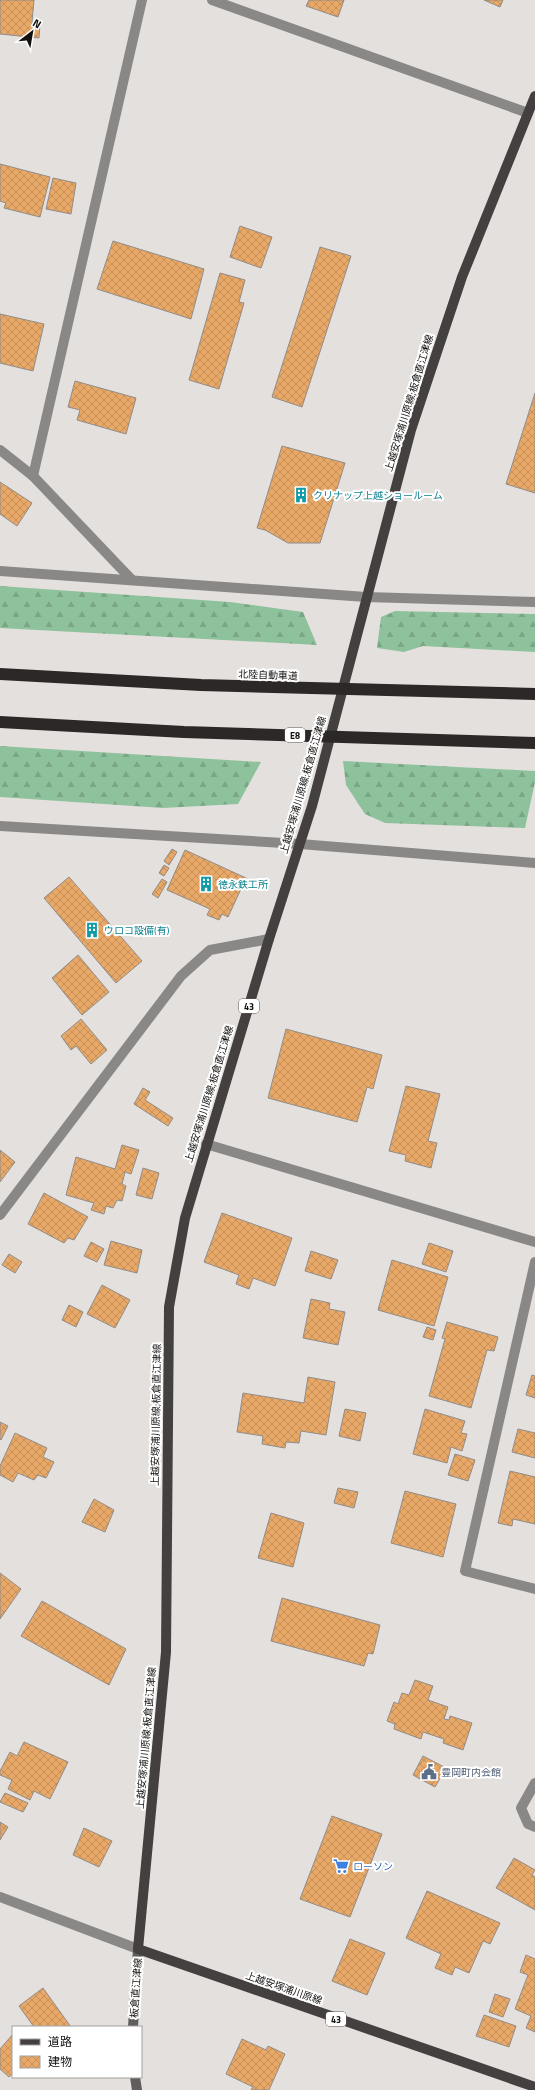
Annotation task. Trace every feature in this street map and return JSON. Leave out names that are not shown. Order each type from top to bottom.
[{"type":"highway","name":"北陸自動車道","points":[[0,674],[201,685],[416,692],[535,694]]},
{"type":"highway","name":"E8","points":[[0,722],[184,732],[535,743]]},
{"type":"main road","name":"上越安塚浦川原線;板倉直江津線","points":[[138,1949],[166,1652],[169,1307],[185,1218],[206,1144],[269,939],[312,806],[411,430],[462,277],[535,96]]},
{"type":"main road","name":"板倉直江津線","points":[[133,2026],[138,1949]]},
{"type":"main road","name":"上越安塚浦川原線","points":[[138,1949],[535,2087]]},
{"type":"main road","points":[[135,2078],[137,2090]]},
{"type":"street","points":[[34,476],[142,0]]},
{"type":"street","points":[[212,0],[528,113]]},
{"type":"street","points":[[0,450],[34,476],[132,580]]},
{"type":"street","points":[[0,571],[366,597],[535,602]]},
{"type":"street","points":[[0,826],[300,844],[535,863]]},
{"type":"street","points":[[0,1215],[181,976],[210,950],[269,939]]},
{"type":"street","points":[[206,1144],[535,1242]]},
{"type":"street","points":[[535,1262],[465,1571],[535,1589]]},
{"type":"street","points":[[535,1783],[521,1808],[528,1824],[535,1827]]},
{"type":"street","points":[[0,1897],[138,1949]]},
{"type":"green space","points":[[0,586],[230,602],[303,612],[317,645],[0,628]]},
{"type":"green space","points":[[395,611],[535,614],[535,652],[423,646],[404,652],[377,648],[381,617]]},
{"type":"green space","points":[[0,746],[261,762],[238,804],[163,808],[0,797]]},
{"type":"green space","points":[[343,761],[535,771],[535,782],[525,828],[385,823],[365,814],[346,785]]},
{"type":"building","points":[[0,0],[34,0],[32,22],[40,22],[39,38],[0,34]]},
{"type":"building","points":[[309,0],[344,0],[338,17],[306,6]]},
{"type":"building","points":[[484,0],[503,0],[500,7]]},
{"type":"building","points":[[0,164],[50,177],[40,217],[4,208],[6,203],[0,201]]},
{"type":"building","points":[[53,178],[76,183],[71,214],[46,209]]},
{"type":"building","points":[[240,226],[272,237],[261,268],[230,257]]},
{"type":"building","points":[[113,241],[204,269],[191,319],[97,289]]},
{"type":"building","points":[[320,247],[351,256],[302,407],[272,397]]},
{"type":"building","points":[[220,273],[245,280],[239,302],[244,303],[219,389],[189,380]]},
{"type":"building","points":[[0,314],[44,324],[33,371],[0,363]]},
{"type":"building","points":[[75,381],[136,398],[126,434],[77,420],[80,410],[68,407]]},
{"type":"building","points":[[535,393],[535,493],[506,484]]},
{"type":"building","name":"クリナップ上越ショールーム","points":[[282,446],[345,463],[320,543],[288,543],[265,530],[257,528]]},
{"type":"building","points":[[0,482],[32,503],[17,526],[0,514]]},
{"type":"building","points":[[172,849],[177,852],[169,865],[164,861]]},
{"type":"building","name":"徳永鉄工所","points":[[185,850],[246,878],[228,917],[222,914],[219,920],[207,915],[210,909],[167,890]]},
{"type":"building","points":[[164,865],[169,868],[164,876],[159,873]]},
{"type":"building","name":"ウロコ設備(有)","points":[[69,877],[142,961],[116,983],[44,898]]},
{"type":"building","points":[[162,879],[167,882],[158,898],[152,894]]},
{"type":"building","points":[[78,955],[109,992],[82,1015],[52,978]]},
{"type":"building","points":[[81,1019],[107,1050],[91,1064],[76,1046],[71,1050],[61,1036]]},
{"type":"building","points":[[286,1029],[382,1055],[373,1089],[367,1087],[357,1122],[268,1098]]},
{"type":"building","points":[[406,1086],[440,1094],[428,1141],[437,1143],[431,1168],[405,1161],[406,1155],[389,1151]]},
{"type":"building","points":[[143,1088],[150,1092],[145,1100],[173,1118],[168,1126],[134,1104]]},
{"type":"building","points":[[122,1145],[139,1150],[131,1174],[125,1172],[122,1184],[126,1186],[122,1201],[117,1200],[113,1208],[106,1206],[104,1214],[91,1210],[94,1203],[66,1195],[76,1157],[115,1169]]},
{"type":"building","points":[[0,1150],[15,1162],[0,1182]]},
{"type":"building","points":[[143,1168],[159,1173],[152,1199],[136,1195]]},
{"type":"building","points":[[44,1193],[88,1217],[74,1240],[68,1238],[64,1243],[28,1224]]},
{"type":"building","points":[[222,1213],[292,1238],[275,1286],[253,1278],[249,1289],[236,1284],[239,1275],[204,1262]]},
{"type":"building","points":[[111,1241],[142,1250],[137,1273],[104,1265]]},
{"type":"building","points":[[91,1242],[104,1249],[97,1262],[84,1256]]},
{"type":"building","points":[[429,1243],[453,1251],[446,1272],[422,1264]]},
{"type":"building","points":[[311,1251],[338,1260],[331,1279],[305,1271]]},
{"type":"building","points":[[9,1254],[22,1262],[15,1273],[2,1265]]},
{"type":"building","points":[[392,1260],[448,1277],[434,1326],[378,1310]]},
{"type":"building","points":[[102,1285],[130,1300],[115,1328],[87,1314]]},
{"type":"building","points":[[311,1299],[330,1303],[329,1309],[345,1312],[338,1345],[303,1338]]},
{"type":"building","points":[[69,1305],[83,1312],[76,1327],[62,1320]]},
{"type":"building","points":[[447,1322],[498,1337],[494,1351],[487,1350],[471,1408],[429,1396],[445,1339],[442,1338]]},
{"type":"building","points":[[427,1327],[436,1330],[433,1340],[423,1337]]},
{"type":"building","points":[[532,1375],[535,1376],[535,1398],[526,1395]]},
{"type":"building","points":[[308,1377],[335,1382],[326,1435],[301,1431],[299,1443],[286,1442],[285,1448],[262,1444],[263,1436],[237,1432],[243,1393],[304,1403]]},
{"type":"building","points":[[345,1409],[366,1413],[360,1441],[339,1436]]},
{"type":"building","points":[[425,1409],[465,1421],[461,1433],[467,1434],[462,1451],[451,1447],[447,1463],[413,1454]]},
{"type":"building","points":[[0,1422],[8,1426],[1,1440],[0,1439]]},
{"type":"building","points":[[518,1429],[535,1433],[535,1458],[512,1452]]},
{"type":"building","points":[[15,1433],[47,1448],[43,1457],[54,1462],[46,1478],[38,1475],[34,1480],[18,1473],[13,1482],[0,1475],[0,1466]]},
{"type":"building","points":[[455,1454],[475,1460],[468,1481],[448,1475]]},
{"type":"building","points":[[510,1471],[535,1477],[535,1524],[513,1519],[512,1526],[498,1523]]},
{"type":"building","points":[[338,1488],[358,1492],[354,1508],[334,1503]]},
{"type":"building","points":[[405,1491],[456,1504],[443,1557],[391,1543]]},
{"type":"building","points":[[94,1499],[114,1510],[105,1532],[82,1522]]},
{"type":"building","points":[[271,1513],[304,1523],[293,1567],[258,1558]]},
{"type":"building","points":[[0,1573],[21,1589],[0,1619]]},
{"type":"building","points":[[282,1598],[380,1625],[373,1654],[368,1653],[364,1666],[271,1641]]},
{"type":"building","points":[[42,1601],[126,1649],[109,1685],[21,1636]]},
{"type":"building","points":[[415,1680],[433,1686],[428,1700],[448,1707],[444,1719],[449,1720],[450,1716],[472,1723],[463,1750],[443,1743],[444,1739],[423,1732],[421,1739],[394,1729],[395,1724],[387,1721],[394,1702],[398,1704],[402,1693],[409,1695]]},
{"type":"building","points":[[24,1742],[68,1762],[50,1799],[34,1791],[30,1800],[8,1789],[12,1780],[0,1775],[0,1771],[10,1752],[17,1756]]},
{"type":"building","name":"豊岡町内会館","points":[[423,1756],[446,1768],[435,1787],[413,1775]]},
{"type":"building","points":[[5,1793],[28,1803],[23,1812],[0,1802]]},
{"type":"building","name":"ローソン","points":[[332,1816],[382,1834],[350,1917],[300,1899]]},
{"type":"building","points":[[0,1822],[8,1827],[0,1840]]},
{"type":"building","points":[[84,1828],[112,1841],[99,1867],[73,1855]]},
{"type":"building","points":[[514,1858],[535,1870],[532,1875],[535,1877],[535,1910],[496,1888]]},
{"type":"building","points":[[427,1891],[500,1923],[490,1944],[483,1941],[469,1973],[455,1967],[452,1975],[435,1968],[441,1954],[406,1938]]},
{"type":"building","points":[[350,1939],[385,1953],[367,1995],[332,1981]]},
{"type":"building","points":[[526,1955],[535,1959],[535,2032],[526,2028],[531,2016],[515,2009],[528,1975],[520,1972]]},
{"type":"building","points":[[43,1988],[70,2026],[33,2026],[19,2006]]},
{"type":"building","points":[[495,1994],[510,1999],[503,2017],[489,2012]]},
{"type":"building","points":[[484,2015],[516,2026],[509,2047],[476,2036]]},
{"type":"building","points":[[12,2035],[12,2074],[9,2077],[0,2069],[0,2049]]},
{"type":"building","points":[[242,2039],[266,2050],[268,2046],[285,2054],[269,2090],[251,2090],[253,2087],[226,2074]]},
{"type":"place","name":"クリナップ上越ショールーム","points":[[301,495]]},
{"type":"place","name":"徳永鉄工所","points":[[206,884]]},
{"type":"place","name":"ウロコ設備(有)","points":[[92,930]]},
{"type":"place","name":"豊岡町内会館","points":[[429,1772]]},
{"type":"place","name":"ローソン","points":[[341,1866]]}]
